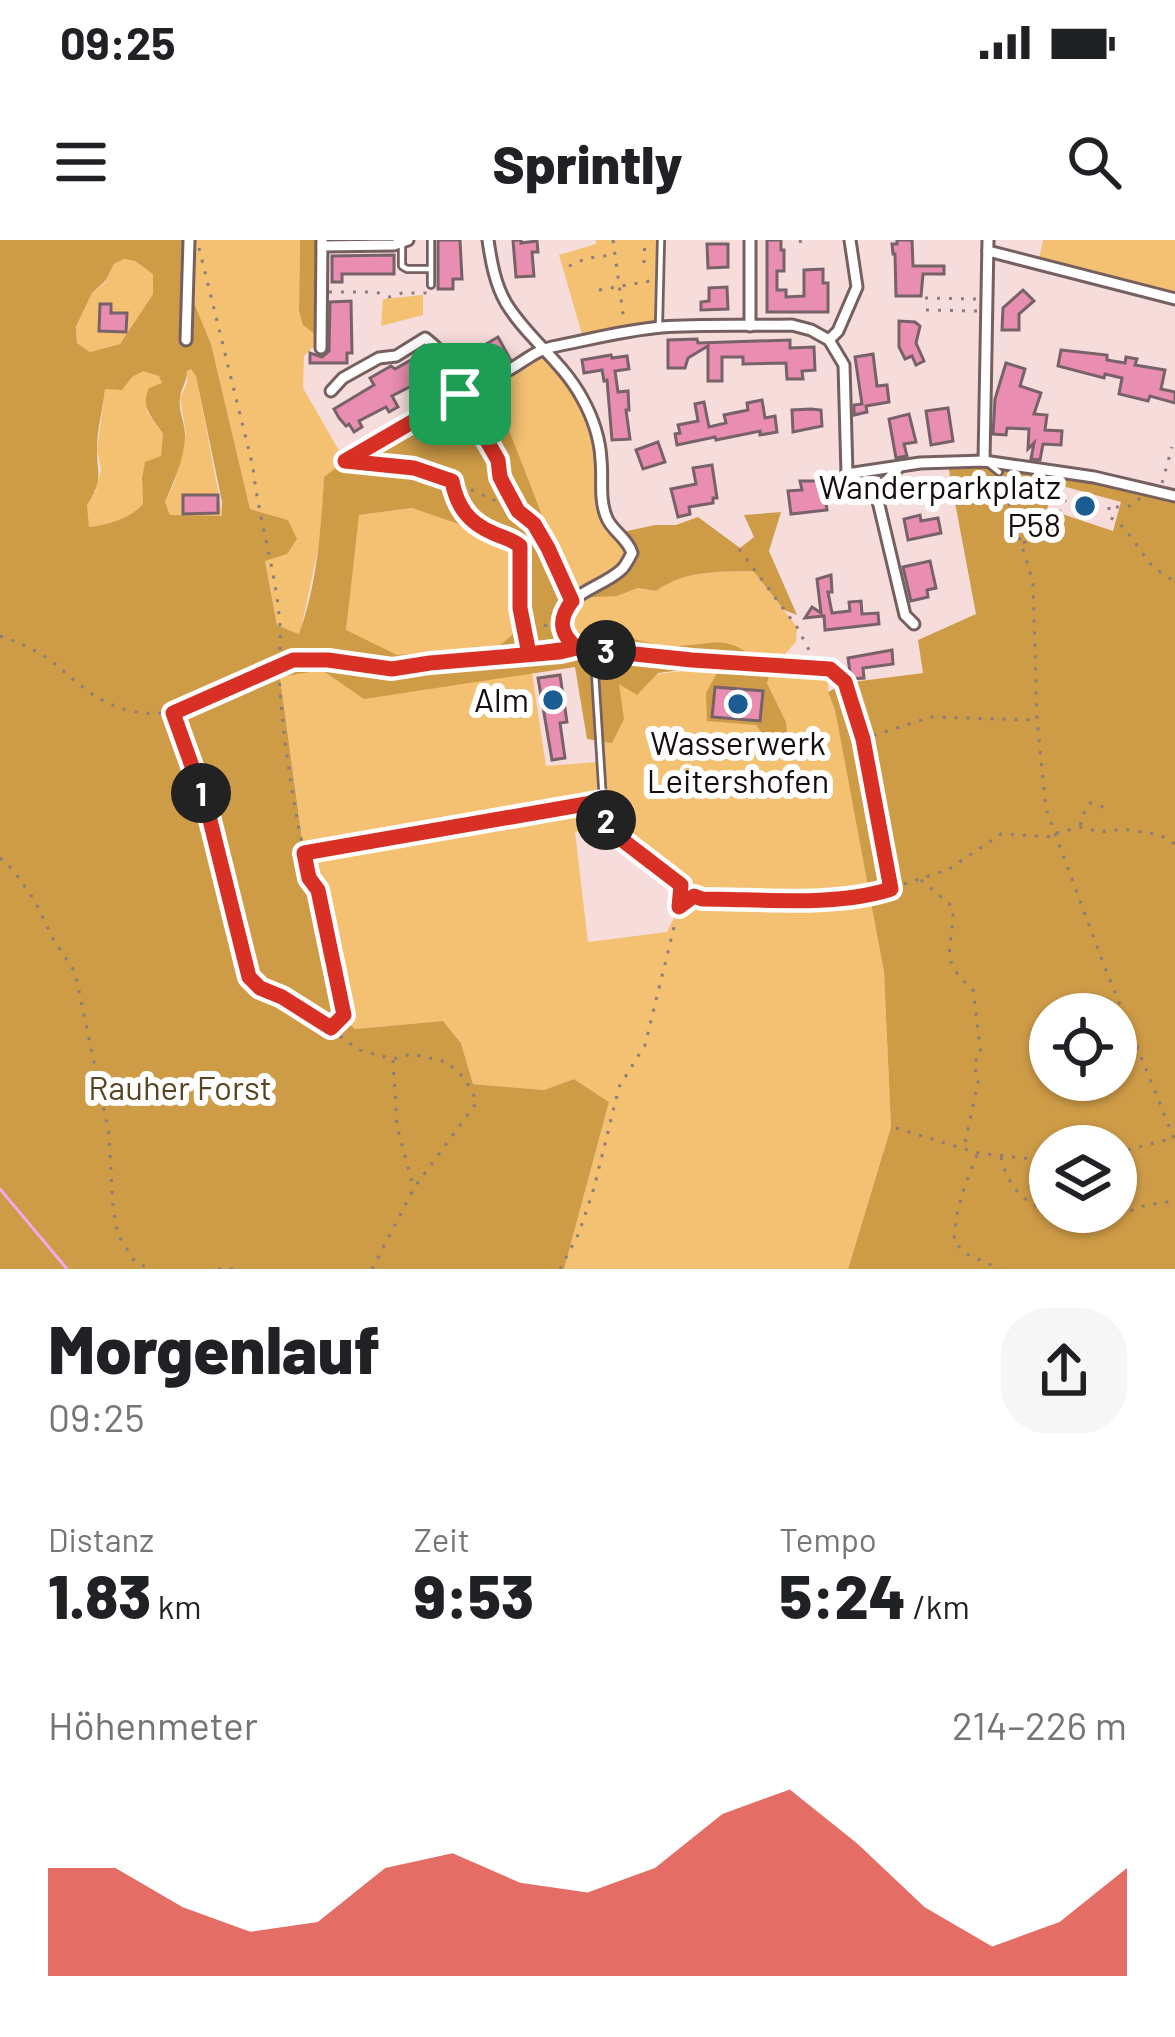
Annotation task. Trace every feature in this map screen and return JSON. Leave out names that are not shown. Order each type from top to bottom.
[{"type":"street","points":[[184,336],[193,240]]},
{"type":"street","points":[[488,240],[504,299],[584,400],[597,437],[608,523],[629,543],[632,553],[623,569],[572,601],[561,619],[563,633]]},
{"type":"street","points":[[750,240],[750,326]]},
{"type":"street","points":[[829,340],[838,331],[857,287],[850,240]]},
{"type":"street","points":[[321,348],[322,243],[374,246],[405,241]]},
{"type":"street","points":[[984,461],[988,246],[1175,299]]},
{"type":"street","points":[[331,391],[343,378],[379,358],[409,350],[424,338],[458,369],[488,378],[543,349],[626,333],[792,325],[829,340],[844,365],[847,474],[945,461],[984,461],[1175,496]]},
{"type":"street","points":[[899,466],[882,486],[878,501],[905,615],[914,624]]},
{"type":"lane","points":[[431,240],[431,285]]},
{"type":"lane","points":[[659,328],[661,240]]},
{"type":"lane","points":[[405,241],[402,266],[431,269]]},
{"type":"lane","points":[[984,461],[999,472]]},
{"type":"lane","points":[[563,633],[596,673],[608,829],[694,896]]},
{"type":"lane","points":[[328,660],[392,669],[577,648]]},
{"type":"lane","points":[[587,739],[599,742]]},
{"type":"path","points":[[193,240],[253,467],[256,502],[274,573],[280,692],[304,853],[309,878],[318,890],[344,1015],[331,1028]]},
{"type":"path","points":[[613,240],[626,333]]},
{"type":"path","points":[[644,263],[645,240]]},
{"type":"path","points":[[569,266],[615,255]]},
{"type":"path","points":[[598,290],[660,280]]},
{"type":"path","points":[[322,292],[376,292],[389,297],[429,293],[431,285]]},
{"type":"path","points":[[925,298],[986,305]]},
{"type":"path","points":[[926,310],[986,305]]},
{"type":"path","points":[[488,378],[345,461],[414,468],[518,511],[534,524],[572,601]]},
{"type":"path","points":[[460,394],[498,460],[500,477],[518,511]]},
{"type":"path","points":[[1172,447],[1156,490],[1144,492],[1135,504],[1109,506],[1108,517],[1119,521],[1133,545],[1175,582]]},
{"type":"path","points":[[999,472],[1033,582],[1037,720],[1046,809],[1175,1139],[1137,1149]]},
{"type":"path","points":[[452,481],[463,513],[477,526],[520,546],[520,608],[529,654]]},
{"type":"path","points":[[1021,544],[1057,520],[1068,494]]},
{"type":"path","points":[[740,549],[797,627],[809,650],[807,667]]},
{"type":"path","points":[[520,608],[545,626]]},
{"type":"path","points":[[0,636],[36,652],[106,703],[132,711],[173,713],[279,664],[328,660]]},
{"type":"path","points":[[577,648],[830,669],[845,682],[863,739],[891,889]]},
{"type":"path","points":[[173,713],[207,808],[249,977],[359,1050],[393,1059],[412,1054],[447,1062],[466,1080],[477,1102],[414,1188],[372,1269]]},
{"type":"path","points":[[863,739],[931,717],[1037,720]]},
{"type":"path","points":[[304,853],[603,801]]},
{"type":"path","points":[[1081,826],[1090,803],[1110,809]]},
{"type":"path","points":[[679,907],[694,896],[869,896],[949,869],[1000,834],[1056,835],[1081,826],[1099,832],[1124,829],[1160,835],[1175,844]]},
{"type":"path","points":[[0,858],[35,901],[75,972],[109,1134],[118,1235],[135,1262],[151,1269]]},
{"type":"path","points":[[920,879],[952,907],[947,954],[955,974],[973,990],[981,1054],[973,1064],[979,1078],[964,1148]]},
{"type":"path","points":[[560,1269],[579,1234],[594,1188],[619,1088],[645,1045],[681,885]]},
{"type":"path","points":[[393,1059],[397,1126],[414,1188]]},
{"type":"path","points":[[896,1129],[978,1153],[1029,1159]]},
{"type":"path","points":[[978,1153],[954,1223],[954,1242],[967,1254],[1000,1269]]},
{"type":"path","points":[[1000,1156],[1015,1190],[1029,1203]]},
{"type":"path","points":[[1137,1209],[1175,1202]]},
{"type":"path","points":[[218,1269],[240,1269]]},
{"type":"shaded area","points":[[189,240],[300,240],[299,311],[321,339],[304,356],[303,388],[345,461],[324,478],[321,535],[300,634],[277,625],[265,561],[288,520],[250,509],[211,344],[187,286]]},
{"type":"shaded area","points":[[596,240],[658,240],[657,321],[582,334],[559,255],[596,244]]},
{"type":"shaded area","points":[[1043,240],[1175,240],[1175,296],[1039,260]]},
{"type":"shaded area","points":[[124,259],[153,273],[153,294],[120,344],[90,352],[77,343],[76,328],[92,293],[106,281],[114,264]]},
{"type":"shaded area","points":[[423,295],[423,315],[381,326],[383,299]]},
{"type":"shaded area","points":[[543,349],[564,370],[597,437],[602,503],[632,553],[617,596],[638,588],[655,591],[690,576],[753,571],[797,627],[796,642],[775,665],[829,669],[828,692],[884,972],[891,1127],[848,1269],[564,1269],[609,1102],[574,1079],[544,1090],[473,1084],[461,1043],[443,1021],[355,1029],[342,1001],[319,877],[309,878],[305,859],[280,676],[359,515],[412,508],[512,540],[520,629],[502,647],[532,673],[546,766],[597,762],[601,826],[575,832],[588,942],[667,932],[679,907],[693,897],[607,829],[600,742],[618,683],[667,673],[717,672],[707,720],[756,725],[761,732],[786,722],[767,683],[773,665],[577,648],[563,633],[573,598],[506,422],[509,379],[502,374]]},
{"type":"shaded area","points":[[191,369],[196,375],[223,517],[170,515],[165,502],[186,433],[180,398]]},
{"type":"shaded area","points":[[144,370],[163,383],[149,388],[147,412],[163,434],[161,457],[145,463],[143,504],[138,509],[119,520],[89,527],[86,505],[96,491],[101,469],[97,450],[105,389]]},
{"type":"green space","name":"Rauher Forst","points":[[0,240],[189,240],[187,286],[211,344],[250,509],[288,520],[297,539],[287,554],[265,561],[277,625],[299,634],[317,557],[324,477],[497,378],[491,390],[498,421],[506,422],[574,598],[563,633],[577,648],[593,649],[610,631],[660,645],[722,643],[739,648],[759,664],[773,665],[767,683],[787,733],[707,721],[706,693],[717,673],[689,669],[658,673],[637,695],[619,684],[624,719],[612,743],[587,739],[575,667],[364,699],[322,670],[280,677],[303,846],[293,848],[294,860],[305,859],[349,1023],[355,1029],[443,1021],[461,1043],[473,1084],[544,1090],[574,1079],[609,1102],[564,1269],[0,1269]],"holes":[[[135,261],[153,274],[153,294],[120,344],[90,352],[77,343],[76,327],[92,293],[114,264]],[[191,369],[196,376],[222,516],[170,515],[165,502],[184,446],[180,403]],[[143,371],[159,376],[162,383],[149,388],[146,401],[163,434],[161,456],[145,462],[143,504],[138,509],[119,520],[89,527],[87,505],[98,483],[97,441],[105,389],[122,390]],[[412,508],[510,542],[519,629],[498,647],[397,655],[346,630],[359,515]]]},
{"type":"green space","points":[[300,240],[322,240],[321,339],[303,325],[299,311]]},
{"type":"green space","points":[[948,465],[1063,475],[1175,500],[1175,1269],[848,1269],[891,1127],[884,972],[828,692],[845,683],[923,673],[918,640],[976,614]],"holes":[[[1048,482],[1121,502],[1113,531],[1047,509],[1051,498],[1043,495]]]},
{"type":"green space","points":[[781,512],[769,551],[797,615],[784,610],[753,571],[690,576],[656,591],[638,588],[617,596],[574,598],[623,569],[632,552],[618,533],[698,517],[740,548],[754,537],[744,515]]},
{"type":"building","points":[[438,240],[460,240],[462,279],[453,279],[453,289],[438,289]]},
{"type":"building","points":[[513,240],[537,241],[538,252],[532,252],[534,276],[516,277]]},
{"type":"building","points":[[767,240],[781,240],[784,250],[784,271],[777,271],[777,290],[786,290],[786,297],[804,296],[804,270],[823,269],[828,312],[767,312]]},
{"type":"building","points":[[912,240],[913,266],[944,266],[944,274],[923,274],[921,296],[896,296],[892,244]]},
{"type":"building","points":[[707,244],[728,244],[728,267],[708,268]]},
{"type":"building","points":[[394,255],[394,274],[342,274],[342,282],[332,282],[332,256]]},
{"type":"building","points":[[727,287],[728,309],[701,310],[701,302],[709,301],[709,288]]},
{"type":"building","points":[[1023,290],[1034,301],[1019,314],[1019,330],[1002,330],[1003,308]]},
{"type":"building","points":[[351,301],[352,353],[347,353],[347,363],[310,363],[310,353],[322,357],[329,351],[330,302]]},
{"type":"building","points":[[100,304],[111,304],[111,313],[127,313],[126,332],[99,331]]},
{"type":"building","points":[[899,321],[920,326],[916,343],[924,361],[916,365],[912,356],[905,359],[899,347]]},
{"type":"building","points":[[498,337],[510,359],[481,368],[483,346]]},
{"type":"building","points":[[697,339],[698,343],[790,340],[790,348],[814,347],[815,370],[802,371],[803,379],[787,379],[786,363],[743,364],[743,357],[722,357],[722,381],[708,381],[708,346],[688,358],[685,368],[668,368],[668,340]]},
{"type":"building","points":[[1061,350],[1107,355],[1107,360],[1125,363],[1126,357],[1137,359],[1135,365],[1165,370],[1161,389],[1175,392],[1175,403],[1119,394],[1122,378],[1058,366]]},
{"type":"building","points":[[425,352],[437,373],[392,396],[398,407],[389,412],[386,407],[359,421],[362,427],[354,432],[339,418],[334,409],[374,385],[370,378]]},
{"type":"building","points":[[873,354],[877,386],[887,385],[889,402],[866,406],[867,412],[854,415],[854,405],[862,404],[855,357]]},
{"type":"building","points":[[627,356],[629,369],[615,371],[618,392],[628,391],[630,439],[612,440],[602,370],[584,373],[582,360]]},
{"type":"building","points":[[1006,363],[1025,369],[1020,386],[1041,393],[1034,414],[1047,415],[1045,430],[1062,431],[1061,445],[1043,444],[1040,460],[1031,459],[1034,443],[1028,449],[1029,429],[1007,428],[1006,435],[993,434],[995,399]]},
{"type":"building","points":[[762,400],[765,418],[775,416],[777,432],[677,445],[678,425],[698,421],[695,404],[704,402],[709,427],[726,423],[724,415],[748,410],[747,403]]},
{"type":"building","points":[[948,408],[953,441],[931,445],[926,411]]},
{"type":"building","points":[[792,410],[821,410],[822,426],[793,432]]},
{"type":"building","points":[[909,414],[916,442],[904,444],[907,456],[896,458],[889,419]]},
{"type":"building","points":[[658,442],[665,462],[643,469],[636,450]]},
{"type":"building","points":[[712,465],[717,498],[689,507],[690,514],[678,517],[671,489],[696,484],[693,468]]},
{"type":"building","points":[[800,481],[823,481],[827,510],[791,514],[788,491],[802,490]]},
{"type":"building","points":[[183,495],[218,495],[218,513],[183,514]]},
{"type":"building","points":[[920,515],[921,521],[938,518],[941,533],[908,540],[904,519]]},
{"type":"building","points":[[930,561],[936,588],[927,590],[928,597],[911,601],[903,567]]},
{"type":"building","points":[[831,575],[832,613],[850,611],[849,602],[861,601],[862,614],[878,613],[879,624],[825,630],[824,616],[805,618],[812,607],[821,613],[817,579]]},
{"type":"building","points":[[892,650],[893,664],[863,668],[864,678],[851,679],[848,658]]},
{"type":"building","name":"Alm","points":[[560,675],[567,722],[560,723],[565,758],[552,760],[538,678]]},
{"type":"building","name":"Wasserwerk Leitershofen","points":[[715,687],[763,691],[760,721],[712,717]]},
{"type":"waterway","points":[[0,1189],[67,1269]]},
{"type":"place","name":"Wanderparkplatz P58","points":[[1085,506]]},
{"type":"place","name":"Alm","points":[[553,700]]},
{"type":"place","name":"Wasserwerk Leitershofen","points":[[738,704]]},
{"type":"route","points":[[460,394],[345,461],[414,468],[452,481],[463,513],[477,526],[520,546],[520,608],[529,654],[577,648],[830,669],[845,682],[863,739],[891,889],[869,896],[803,899],[694,896],[679,907],[681,885],[608,829],[603,801],[304,853],[309,878],[318,890],[344,1015],[331,1028],[249,977],[207,808],[173,713],[293,660],[392,669],[560,652],[577,648],[563,633],[561,619],[572,601],[548,548],[512,501],[500,477],[498,460],[460,394]]}]
